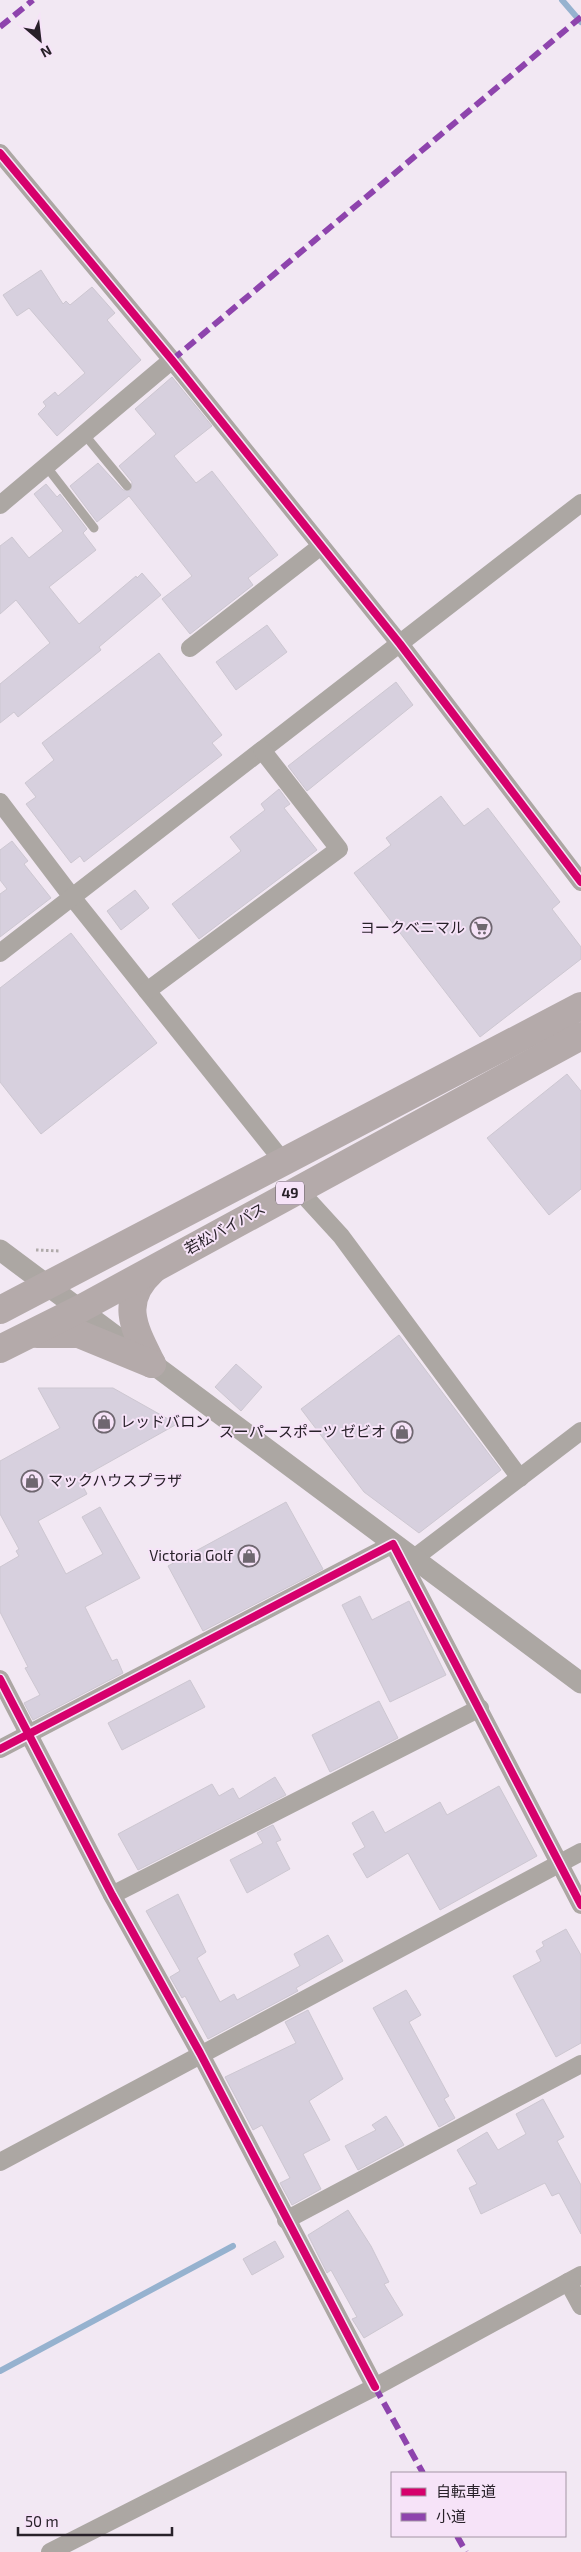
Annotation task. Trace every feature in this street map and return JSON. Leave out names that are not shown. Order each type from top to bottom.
[{"type":"highway","name":"49","points":[[0,1310],[282,1160],[581,1006]]},
{"type":"highway","name":"若松バイパス","points":[[0,1350],[80,1309],[581,1036]]},
{"type":"highway","points":[[152,1364],[135,1327],[131,1311],[140,1284],[156,1267]]},
{"type":"highway","points":[[26,1336],[48,1333],[80,1334],[152,1364]]},
{"type":"street","points":[[1,157],[172,360],[400,644],[581,882]]},
{"type":"street","points":[[0,504],[172,360]]},
{"type":"street","points":[[0,954],[581,503]]},
{"type":"street","points":[[190,648],[321,546]]},
{"type":"street","points":[[147,991],[339,849],[262,750]]},
{"type":"street","points":[[1,805],[282,1160]]},
{"type":"street","points":[[298,1189],[341,1236],[520,1478]]},
{"type":"street","points":[[0,1250],[413,1560],[581,1683]]},
{"type":"street","points":[[413,1560],[581,1431]]},
{"type":"street","points":[[392,1544],[480,1708],[581,1906]]},
{"type":"street","points":[[0,1749],[392,1544]]},
{"type":"street","points":[[0,1679],[112,1895],[200,2053],[286,2220],[375,2386]]},
{"type":"street","points":[[112,1895],[480,1708]]},
{"type":"street","points":[[0,2162],[200,2053],[581,1852]]},
{"type":"street","points":[[286,2220],[581,2064]]},
{"type":"street","points":[[50,2552],[375,2386],[575,2278],[581,2306]]},
{"type":"lane","points":[[84,434],[127,486]]},
{"type":"lane","points":[[46,466],[94,528]]},
{"type":"path","points":[[29,1249],[68,1250]]},
{"type":"building","points":[[41,270],[63,304],[66,301],[70,305],[92,287],[115,313],[107,320],[141,360],[57,436],[38,414],[46,406],[43,402],[55,392],[58,396],[85,373],[29,308],[17,316],[3,295]]},
{"type":"building","points":[[172,377],[212,426],[174,456],[196,483],[212,471],[278,555],[248,578],[253,585],[190,634],[162,599],[192,576],[129,496],[97,522],[70,486],[98,463],[123,490],[131,490],[132,482],[119,466],[156,434],[135,409]]},
{"type":"building","points":[[46,484],[57,497],[60,494],[87,529],[83,533],[96,550],[49,587],[79,624],[142,573],[161,595],[99,647],[101,650],[18,717],[14,712],[0,723],[0,684],[50,643],[16,600],[0,614],[0,546],[12,537],[29,558],[63,531],[34,494]]},
{"type":"building","points":[[267,625],[287,652],[236,690],[216,662]]},
{"type":"building","points":[[159,653],[222,735],[212,743],[222,755],[84,862],[80,856],[71,863],[26,804],[36,797],[25,783],[54,760],[42,743]]},
{"type":"building","points":[[396,682],[413,705],[307,791],[288,766]]},
{"type":"building","points":[[279,789],[290,804],[284,808],[317,850],[199,939],[172,904],[241,851],[230,837],[265,810],[261,804]]},
{"type":"building","name":"ヨークベニマル","points":[[441,796],[464,826],[488,808],[560,902],[552,909],[581,947],[581,959],[480,1037],[354,873],[391,845],[386,838]]},
{"type":"building","points":[[12,841],[28,861],[24,864],[51,898],[0,937],[0,894],[7,889],[0,880],[0,850]]},
{"type":"building","points":[[135,890],[149,908],[121,930],[107,911]]},
{"type":"building","points":[[71,933],[157,1043],[41,1134],[0,1082],[0,988]]},
{"type":"building","points":[[567,1074],[581,1091],[581,1189],[549,1215],[487,1138]]},
{"type":"building","points":[[399,1335],[501,1470],[419,1533],[364,1492],[301,1409]]},
{"type":"building","points":[[236,1364],[262,1387],[241,1411],[215,1387]]},
{"type":"building","points":[[38,1388],[113,1388],[177,1424],[79,1479],[87,1494],[38,1521],[66,1574],[103,1554],[82,1517],[100,1507],[140,1578],[85,1607],[112,1661],[117,1659],[123,1673],[33,1720],[24,1703],[40,1695],[25,1668],[28,1667],[0,1612],[0,1567],[19,1556],[16,1551],[19,1549],[0,1514],[0,1461],[60,1428]]},
{"type":"building","points":[[286,1502],[323,1569],[203,1631],[168,1566]]},
{"type":"building","points":[[360,1596],[372,1620],[409,1601],[446,1675],[390,1702],[342,1605]]},
{"type":"building","points":[[190,1680],[205,1707],[122,1750],[108,1723]]},
{"type":"building","points":[[379,1701],[398,1738],[330,1772],[312,1735]]},
{"type":"building","points":[[275,1777],[286,1795],[138,1870],[118,1834],[212,1784],[219,1796],[233,1788],[239,1799]]},
{"type":"building","points":[[499,1786],[537,1856],[440,1910],[408,1853],[367,1878],[353,1854],[365,1847],[352,1823],[373,1811],[385,1833],[440,1802],[447,1815]]},
{"type":"building","points":[[273,1825],[281,1840],[276,1842],[290,1869],[247,1893],[230,1860],[263,1843],[257,1833]]},
{"type":"building","points":[[178,1894],[206,1952],[197,1958],[220,2002],[234,1994],[237,2000],[300,1966],[294,1954],[328,1935],[343,1961],[296,1988],[298,1991],[208,2039],[185,1996],[182,1998],[170,1977],[180,1971],[146,1911]]},
{"type":"building","points":[[566,1929],[581,1955],[581,2043],[556,2057],[513,1976],[541,1961],[536,1951],[544,1946],[542,1942]]},
{"type":"building","points":[[406,1990],[421,2015],[409,2022],[449,2096],[444,2099],[455,2118],[439,2127],[373,2008]]},
{"type":"building","points":[[308,2010],[343,2079],[309,2101],[330,2140],[303,2154],[321,2189],[292,2205],[280,2183],[290,2178],[262,2125],[253,2130],[225,2077],[296,2043],[285,2022]]},
{"type":"building","points":[[543,2099],[564,2137],[557,2141],[581,2185],[581,2234],[559,2193],[552,2196],[545,2183],[481,2214],[469,2188],[477,2184],[457,2150],[487,2132],[498,2150],[526,2134],[516,2114]]},
{"type":"building","points":[[386,2116],[404,2145],[358,2170],[345,2146],[376,2130],[372,2125]]},
{"type":"building","points":[[348,2210],[371,2246],[389,2282],[384,2284],[403,2315],[364,2338],[352,2319],[357,2317],[331,2270],[327,2273],[308,2235]]},
{"type":"building","points":[[275,2241],[284,2257],[252,2275],[243,2259]]},
{"type":"waterway","points":[[562,0],[581,22]]},
{"type":"waterway","points":[[0,2371],[233,2246]]},
{"type":"marked path","points":[[0,27],[33,0]]},
{"type":"marked path","points":[[172,360],[581,17]]},
{"type":"marked path","points":[[375,2387],[422,2472]]},
{"type":"marked path","points":[[458,2537],[466,2552]]},
{"type":"cycle path","points":[[0,153],[172,360],[400,644],[581,882]]},
{"type":"cycle path","points":[[0,1749],[393,1544],[581,1905]]},
{"type":"cycle path","points":[[0,1679],[112,1895],[200,2053],[375,2387]]},
{"type":"place","name":"ヨークベニマル","points":[[481,928]]},
{"type":"place","name":"レッドバロン","points":[[104,1422]]},
{"type":"place","name":"スーパースポーツ ゼビオ","points":[[402,1432]]},
{"type":"place","name":"マックハウスプラザ","points":[[32,1481]]},
{"type":"place","name":"Victoria Golf","points":[[249,1556]]}]
